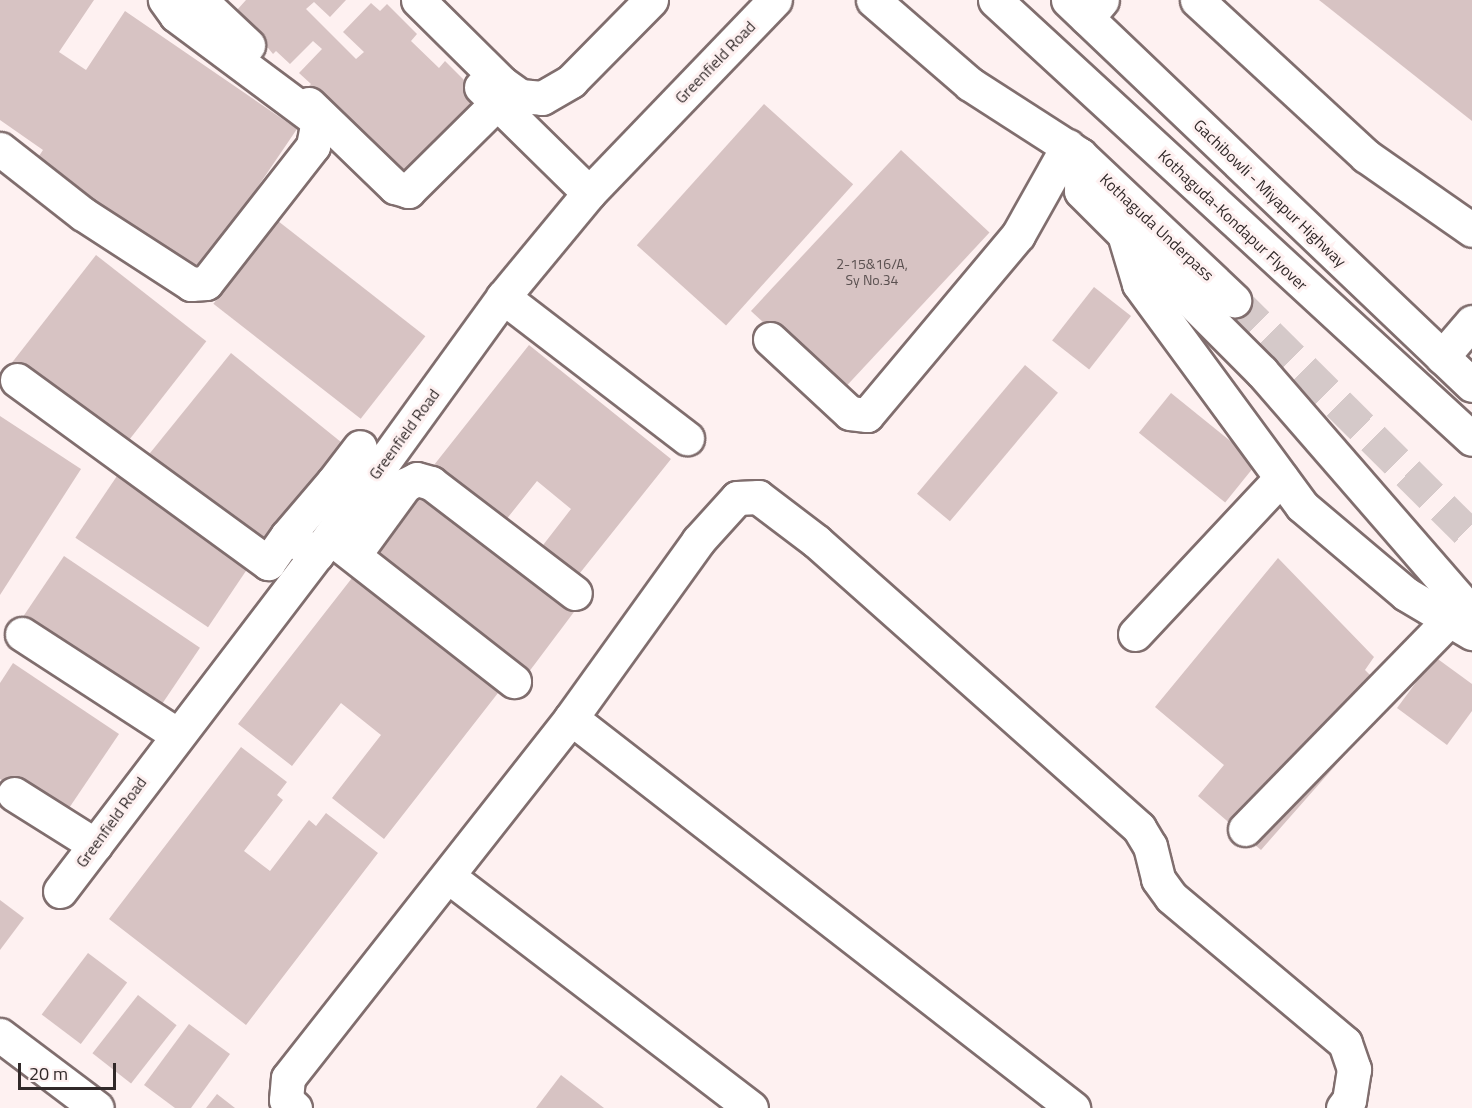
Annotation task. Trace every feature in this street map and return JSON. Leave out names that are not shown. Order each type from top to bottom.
[{"type":"street","points":[[0,149],[83,214],[191,284],[206,283],[312,146],[318,121],[176,15],[165,0]]},
{"type":"street","points":[[200,0],[401,191],[413,186],[497,103]]},
{"type":"street","points":[[395,0],[588,193]]},
{"type":"street","points":[[418,0],[502,83],[520,96],[542,98],[571,81],[651,0]]},
{"type":"street","name":"Greenfield Road","points":[[60,891],[176,734],[343,526],[503,297],[588,193],[775,0]]},
{"type":"street","points":[[873,0],[970,84],[1074,150],[1081,191],[1262,372],[1465,622]]},
{"type":"street","name":"Kothaguda-Kondapur Flyover","points":[[995,0],[1472,439]]},
{"type":"street","points":[[1197,0],[1366,156],[1472,230]]},
{"type":"street","name":"Gachibowli - Miyapur Highway","points":[[1086,6],[1472,385]]},
{"type":"street","points":[[770,339],[850,413],[867,415],[1017,236],[1074,150]]},
{"type":"street","name":"Kothaguda Underpass","points":[[1074,150],[1234,300]]},
{"type":"street","points":[[1124,234],[1139,284],[1302,506],[1406,594],[1465,622]]},
{"type":"street","points":[[503,297],[687,438]]},
{"type":"street","points":[[1442,357],[1472,322]]},
{"type":"street","points":[[17,380],[268,563],[287,536],[343,526],[405,485],[423,480],[575,593]]},
{"type":"street","points":[[343,526],[360,447]]},
{"type":"street","points":[[1135,634],[1281,478]]},
{"type":"street","points":[[295,1108],[286,1100],[288,1078],[571,718],[698,541],[737,498],[758,498],[816,541],[1139,828],[1150,846],[1158,879],[1171,897],[1345,1043],[1354,1069],[1349,1100],[1343,1108]]},
{"type":"street","points":[[287,536],[343,526]]},
{"type":"street","points":[[343,526],[514,681]]},
{"type":"street","points":[[1245,829],[1465,622]]},
{"type":"street","points":[[22,634],[176,734]]},
{"type":"street","points":[[571,718],[1073,1108]]},
{"type":"street","points":[[14,794],[94,845]]},
{"type":"street","points":[[448,877],[751,1108]]},
{"type":"street","points":[[0,1035],[97,1108]]},
{"type":"building","points":[[0,0],[94,0],[59,52],[86,70],[125,11],[297,129],[199,273],[35,162],[43,150],[0,120]]},
{"type":"building","points":[[246,0],[346,0],[330,17],[314,2],[306,9],[356,59],[364,52],[343,32],[371,3],[380,11],[387,4],[417,34],[411,41],[439,68],[445,61],[475,91],[468,97],[479,109],[405,184],[308,87],[311,84],[299,73],[322,49],[313,41],[290,64],[276,51],[273,54],[237,10]]},
{"type":"building","points":[[1319,0],[1472,0],[1472,121]]},
{"type":"building","points":[[764,104],[853,184],[726,325],[637,245]]},
{"type":"building","points":[[901,150],[989,233],[839,393],[751,311]]},
{"type":"building","points":[[278,221],[425,336],[361,419],[213,304]]},
{"type":"building","points":[[96,255],[206,341],[123,448],[12,362]]},
{"type":"building","points":[[1094,287],[1131,316],[1089,370],[1052,341]]},
{"type":"building","points":[[529,345],[671,459],[576,578],[540,549],[571,509],[537,481],[505,521],[434,465]]},
{"type":"building","points":[[231,353],[348,448],[263,553],[146,458]]},
{"type":"building","points":[[1025,365],[1058,393],[950,521],[917,494]]},
{"type":"building","points":[[1171,393],[1257,463],[1225,502],[1139,433]]},
{"type":"building","points":[[0,416],[81,469],[0,595]]},
{"type":"building","points":[[119,473],[252,562],[208,627],[75,538]]},
{"type":"building","points":[[420,489],[577,608],[527,675],[369,556]]},
{"type":"building","points":[[64,556],[200,648],[156,713],[20,621]]},
{"type":"building","points":[[1278,558],[1374,657],[1365,670],[1394,699],[1261,850],[1198,796],[1224,765],[1155,707]]},
{"type":"building","points":[[359,569],[505,684],[384,839],[332,798],[381,735],[341,703],[292,766],[238,724]]},
{"type":"building","points":[[1435,657],[1472,684],[1472,711],[1447,745],[1397,708]]},
{"type":"building","points":[[13,663],[119,734],[61,820],[0,779],[0,683]]},
{"type":"building","points":[[241,747],[287,782],[277,795],[283,800],[244,851],[270,871],[309,820],[316,826],[326,813],[378,853],[246,1025],[109,919]]},
{"type":"building","points":[[0,900],[24,918],[0,950]]},
{"type":"building","points":[[88,953],[127,982],[81,1044],[42,1014]]},
{"type":"building","points":[[138,995],[177,1025],[131,1083],[92,1053]]},
{"type":"building","points":[[189,1024],[230,1054],[191,1108],[175,1108],[144,1085]]},
{"type":"building","points":[[561,1075],[604,1108],[536,1108]]},
{"type":"building","points":[[217,1094],[235,1108],[206,1108]]},
{"type":"tunnel","points":[[1234,300],[1472,536]]}]
